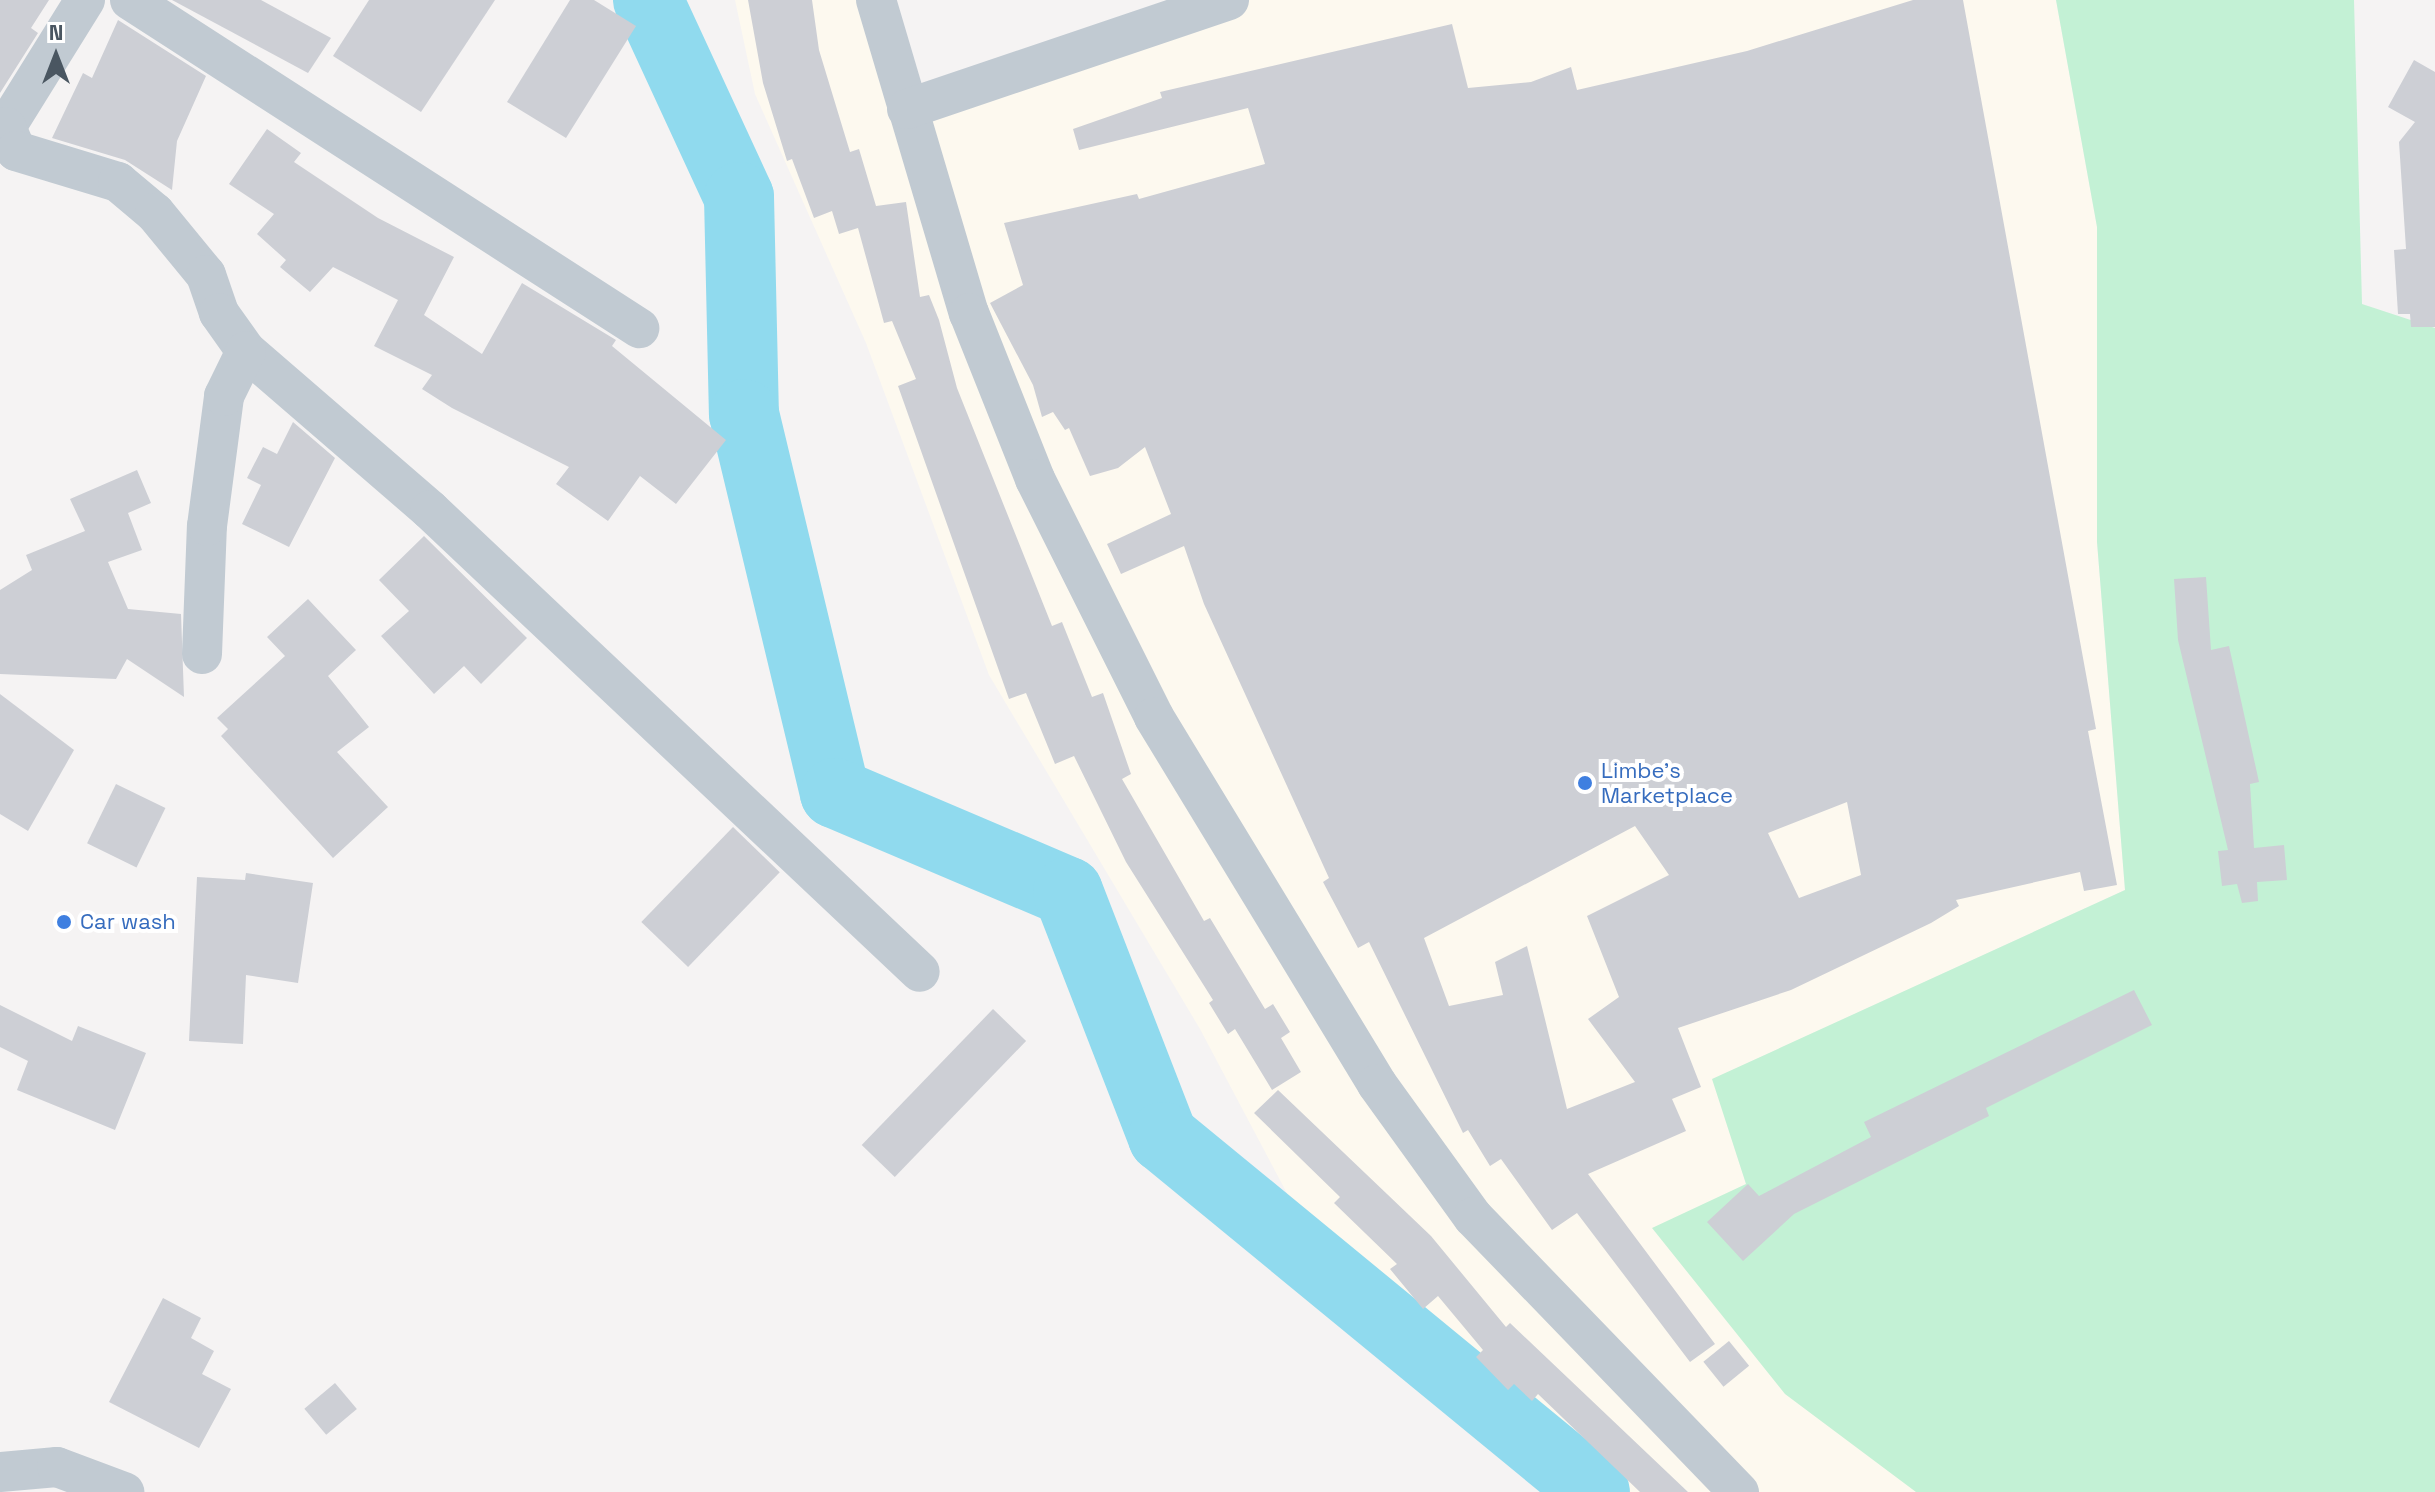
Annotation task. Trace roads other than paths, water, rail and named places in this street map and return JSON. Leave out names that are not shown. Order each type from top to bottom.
[{"type":"street","points":[[85,0],[6,127],[8,158],[118,182],[155,213],[206,275],[219,313],[246,351],[430,510],[920,972]]},
{"type":"street","points":[[130,0],[639,328]]},
{"type":"street","points":[[876,0],[969,313],[1035,479],[1154,717],[1377,1084],[1473,1217],[1739,1492]]},
{"type":"street","points":[[907,109],[1229,0]]},
{"type":"street","points":[[202,654],[207,526],[224,396],[246,351]]},
{"type":"street","points":[[0,1472],[57,1467],[124,1492]]},
{"type":"waterway","points":[[648,0],[739,197],[744,414],[835,793],[1068,892],[1163,1137],[1595,1492]]},
{"type":"place","name":"Limbe's Marketplace","points":[[1585,783]]},
{"type":"place","name":"Car wash","points":[[64,922]]}]
